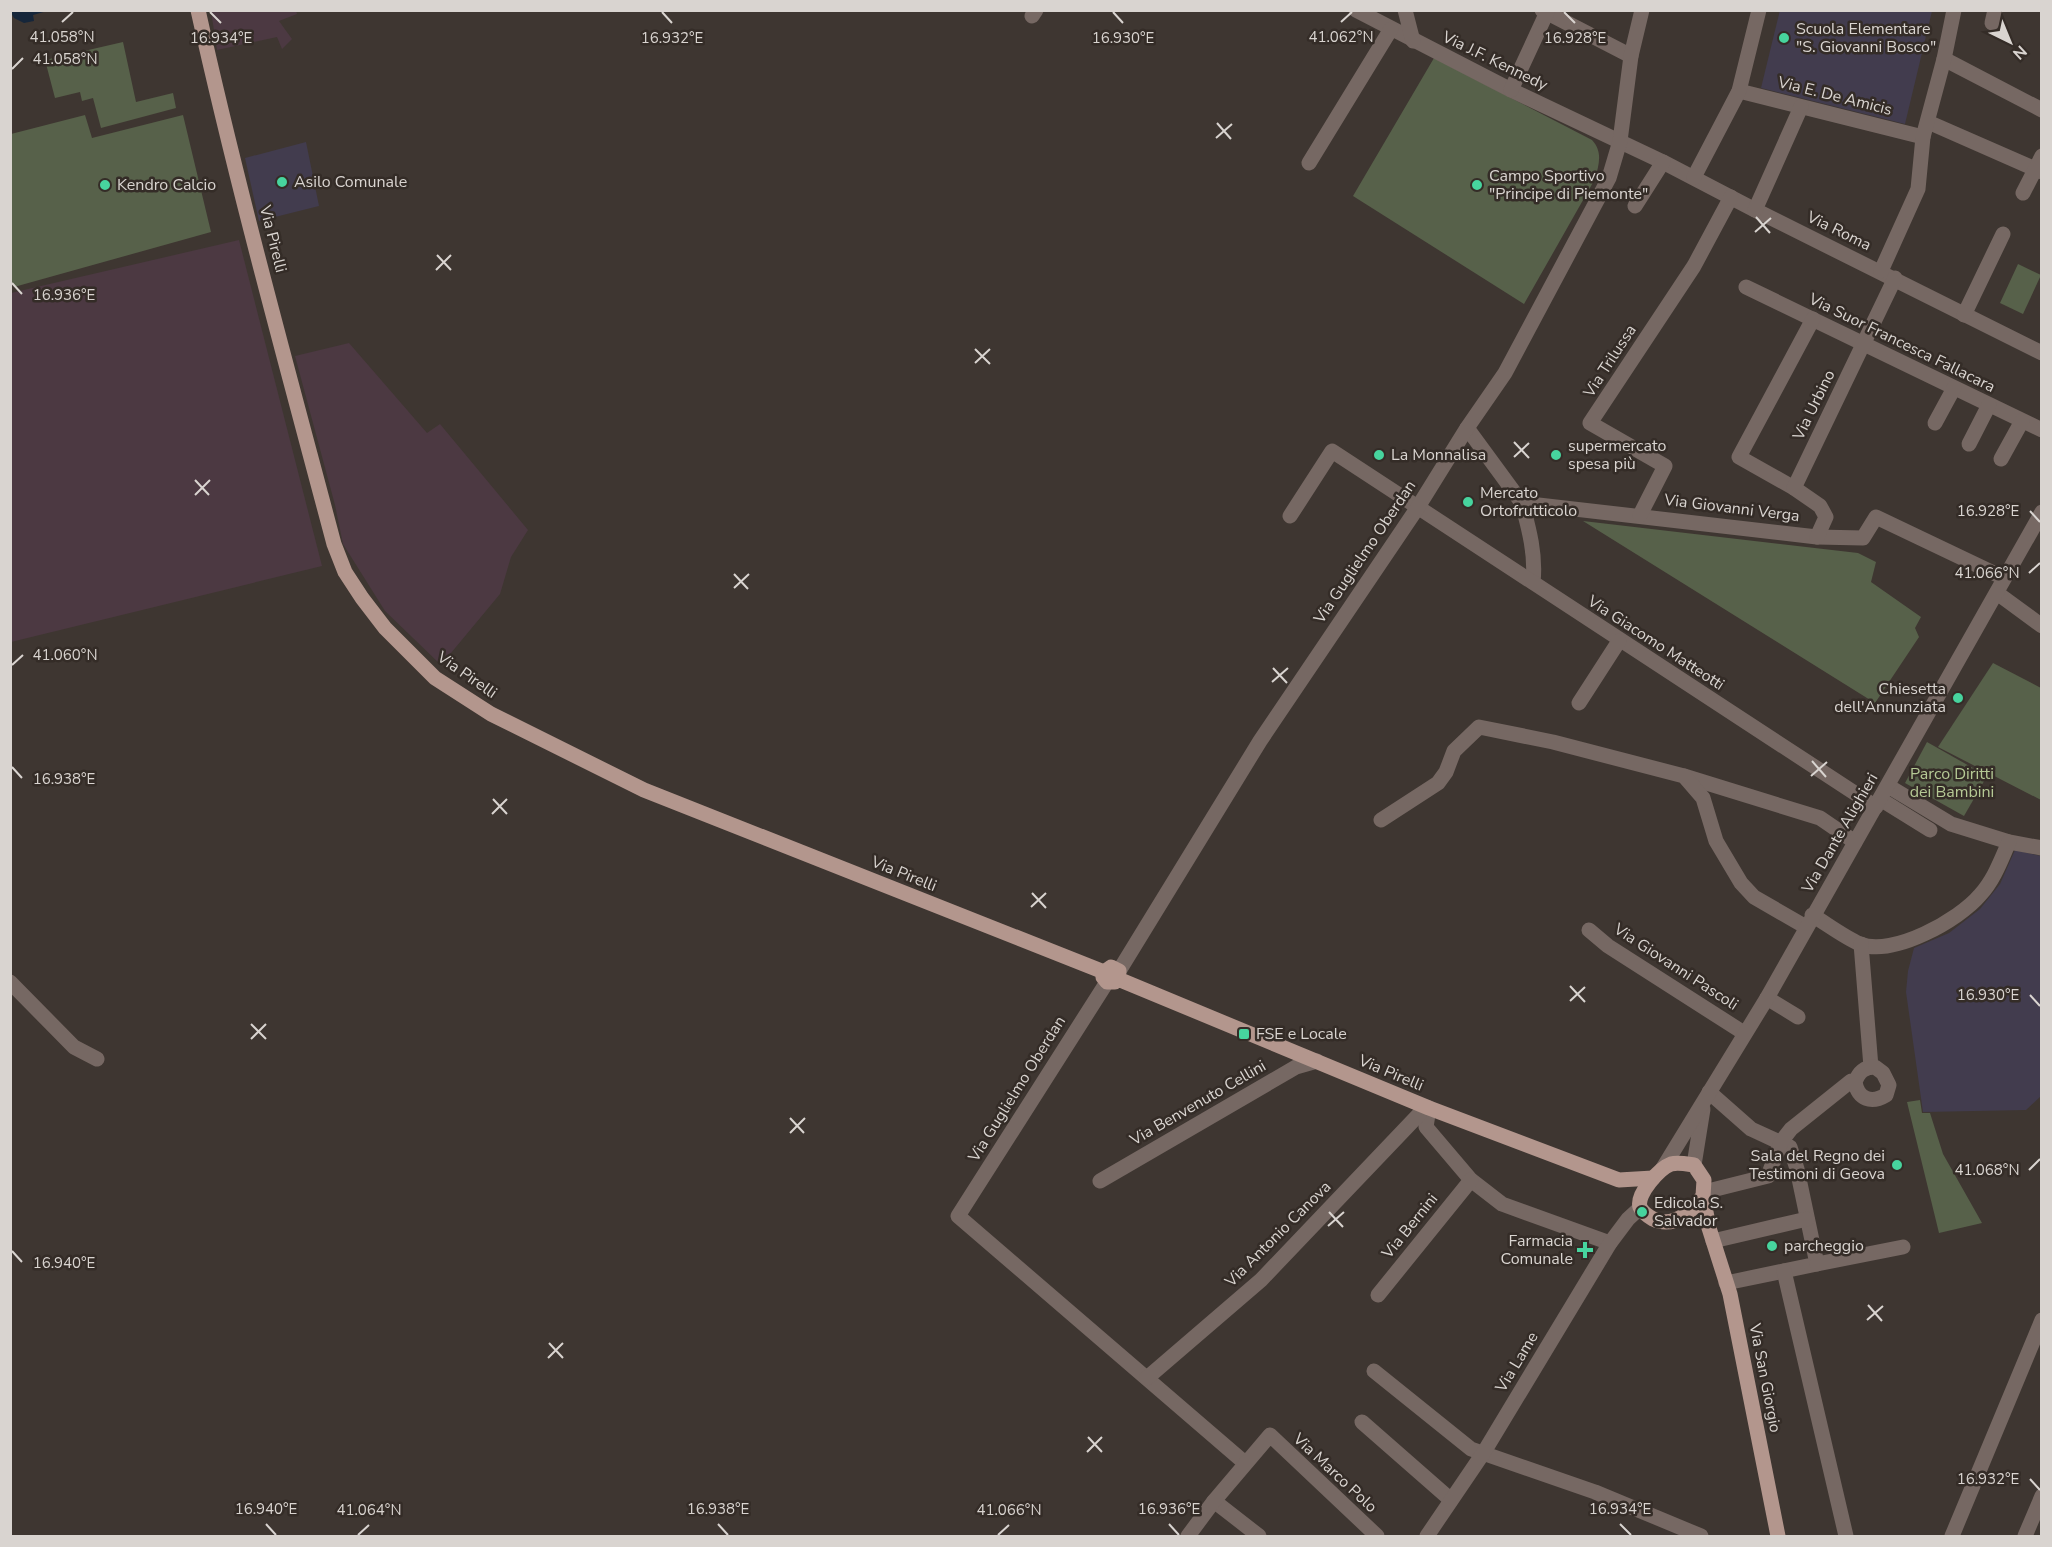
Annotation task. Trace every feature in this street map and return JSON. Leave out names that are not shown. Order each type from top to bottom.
[{"type":"main road","name":"Via Pirelli","points":[[198,10],[280,343],[334,544],[345,572],[362,598],[385,628],[435,678],[491,714],[644,790],[1112,976],[1428,1108],[1619,1180],[1639,1204]]},
{"type":"main road","points":[[1674,1163],[1694,1165],[1704,1180],[1703,1196],[1695,1207],[1680,1218],[1668,1221],[1659,1221],[1647,1216],[1639,1204],[1658,1173],[1674,1163]]},
{"type":"main road","name":"Via Pirelli","points":[[1619,1180],[1658,1173]]},
{"type":"main road","name":"Via San Giorgio","points":[[1703,1196],[1726,1283],[1778,1536]]},
{"type":"main road","points":[[1680,1218],[1712,1235]]},
{"type":"street","name":"Via J.F. Kennedy","points":[[1356,10],[1511,90],[1620,141]]},
{"type":"street","points":[[1405,10],[1413,40]]},
{"type":"street","points":[[1694,177],[1739,91],[1759,10]]},
{"type":"street","points":[[1881,271],[1918,189],[1923,136],[1944,59],[1954,10]]},
{"type":"street","points":[[1511,90],[1546,11],[1631,57]]},
{"type":"street","name":"Via Guglielmo Oberdan","points":[[1147,1378],[958,1216],[1260,741],[1418,507],[1467,428],[1505,373],[1609,178],[1620,141],[1638,12]]},
{"type":"street","points":[[1309,163],[1390,29]]},
{"type":"street","points":[[1944,59],[2042,110]]},
{"type":"street","name":"Via E. De Amicis","points":[[1739,91],[1923,136]]},
{"type":"street","points":[[1755,210],[1801,107]]},
{"type":"street","points":[[1928,122],[2039,166],[2023,193]]},
{"type":"street","name":"Via Roma","points":[[1620,141],[2042,352]]},
{"type":"street","points":[[1635,206],[1663,162]]},
{"type":"street","name":"Via Trilussa","points":[[1640,515],[1665,466],[1590,423],[1694,266],[1731,197]]},
{"type":"street","points":[[1964,315],[2003,234]]},
{"type":"street","name":"Via Urbino","points":[[1794,488],[1895,278]]},
{"type":"street","name":"Via Suor Francesca Fallacara","points":[[1746,288],[2042,430]]},
{"type":"street","points":[[1812,320],[1739,457],[1794,488],[1820,506],[1826,517],[1817,537]]},
{"type":"street","points":[[1935,423],[1954,388]]},
{"type":"street","points":[[1969,444],[1989,405]]},
{"type":"street","points":[[2001,459],[2022,421]]},
{"type":"street","points":[[1467,428],[1522,502],[1533,545],[1535,569],[1533,582]]},
{"type":"street","name":"Via Giacomo Matteotti","points":[[1290,516],[1332,452],[1533,582],[1618,641],[1881,798]]},
{"type":"street","name":"Via Giovanni Verga","points":[[1522,502],[1817,537],[1863,538],[1876,516],[2004,578]]},
{"type":"street","name":"Via Dante Alighieri","points":[[1658,1173],[1767,998],[2004,578],[2038,531],[2042,513]]},
{"type":"street","points":[[1997,593],[2042,626]]},
{"type":"street","points":[[1579,703],[1618,641]]},
{"type":"street","points":[[1381,820],[1438,783],[1446,772],[1454,751],[1479,727],[1553,742],[1684,776],[1820,818],[1855,842]]},
{"type":"street","points":[[1684,776],[1703,798],[1716,841],[1741,883],[1754,897],[1861,944],[1883,946],[1911,939],[1960,914],[1981,895],[1998,869],[2009,842]]},
{"type":"street","points":[[1881,798],[1930,830]]},
{"type":"street","points":[[1881,798],[1951,824],[2009,842],[2042,848]]},
{"type":"street","name":"Via Giovanni Pascoli","points":[[1589,930],[1608,946],[1744,1033]]},
{"type":"street","points":[[1861,944],[1871,1067]]},
{"type":"street","points":[[10,982],[74,1047],[97,1059]]},
{"type":"street","points":[[1767,998],[1798,1017]]},
{"type":"street","name":"Via Benvenuto Cellini","points":[[1100,1180],[1296,1067],[1317,1061]]},
{"type":"street","points":[[1871,1067],[1880,1069],[1888,1081],[1888,1091],[1879,1099],[1867,1099],[1857,1092],[1855,1082],[1859,1073],[1871,1067]]},
{"type":"street","points":[[1768,1176],[1780,1142],[1791,1129],[1840,1088],[1855,1082]]},
{"type":"street","points":[[1694,1165],[1706,1096],[1751,1129],[1790,1147],[1797,1169],[1817,1264]]},
{"type":"street","points":[[1428,1108],[1426,1127],[1470,1180],[1502,1204],[1610,1243]]},
{"type":"street","name":"Via Antonio Canova","points":[[1147,1378],[1261,1280],[1428,1108]]},
{"type":"street","points":[[1703,1196],[1712,1190],[1797,1169]]},
{"type":"street","name":"Via Bernini","points":[[1378,1295],[1470,1180]]},
{"type":"street","name":"Via Lame","points":[[1427,1536],[1484,1452],[1610,1243],[1639,1204]]},
{"type":"street","points":[[1712,1235],[1807,1219]]},
{"type":"street","points":[[1726,1283],[1903,1247]]},
{"type":"street","points":[[1784,1271],[1846,1536]]},
{"type":"street","points":[[1952,1536],[2042,1320]]},
{"type":"street","points":[[1374,1371],[1471,1449],[1595,1492],[1701,1536]]},
{"type":"street","points":[[1147,1378],[1245,1463]]},
{"type":"street","points":[[1362,1422],[1451,1500]]},
{"type":"street","name":"Via Marco Polo","points":[[1188,1536],[1214,1501],[1270,1435],[1377,1536]]},
{"type":"street","points":[[2026,1535],[2042,1496]]},
{"type":"street","points":[[1214,1501],[1259,1536]]},
{"type":"shaded area","points":[[1780,10],[1932,11],[1905,124],[1761,88]]},
{"type":"shaded area","points":[[211,11],[296,11],[297,14],[279,21],[292,39],[282,49],[277,37],[217,50]]},
{"type":"shaded area","name":"Asilo Comunale","points":[[306,142],[319,206],[259,221],[245,158]]},
{"type":"shaded area","points":[[239,240],[322,566],[11,642],[11,293]]},
{"type":"shaded area","points":[[349,343],[427,433],[440,424],[528,530],[511,557],[500,594],[441,665],[385,611],[343,544],[335,505],[295,356]]},
{"type":"shaded area","points":[[2015,850],[2041,856],[2041,1096],[2026,1110],[1923,1112],[1906,992],[1914,948],[1949,933],[1980,909],[2000,884]]},
{"type":"green space","points":[[123,42],[136,102],[173,93],[176,108],[101,128],[93,98],[82,101],[80,92],[55,98],[45,60]]},
{"type":"green space","name":"Campo Sportivo \"Principe di Piemonte\"","points":[[1434,58],[1592,140],[1598,149],[1599,163],[1595,179],[1524,304],[1353,196]]},
{"type":"green space","name":"Kendro Calcio","points":[[85,115],[92,138],[183,115],[211,232],[14,287],[10,277],[11,134]]},
{"type":"green space","points":[[2018,264],[2041,275],[2023,314],[2000,303]]},
{"type":"green space","points":[[1583,521],[1858,553],[1876,562],[1871,582],[1921,617],[1915,628],[1919,637],[1875,703]]},
{"type":"green space","points":[[1993,663],[2041,688],[2041,800],[1938,747]]},
{"type":"green space","name":"Parco Diritti dei Bambini","points":[[1927,742],[1987,776],[1964,816],[1905,783]]},
{"type":"green space","points":[[1920,1100],[1922,1113],[1930,1113],[1943,1154],[1982,1223],[1939,1233],[1907,1102]]},
{"type":"water","points":[[10,11],[47,11],[33,15],[34,21],[24,23],[14,18]]},
{"type":"place","name":"Scuola Elementare \"S. Giovanni Bosco\"","points":[[1784,38]]},
{"type":"place","name":"Asilo Comunale","points":[[282,182]]},
{"type":"place","name":"Kendro Calcio","points":[[105,185]]},
{"type":"place","name":"Campo Sportivo \"Principe di Piemonte\"","points":[[1477,185]]},
{"type":"place","name":"La Monnalisa","points":[[1379,455]]},
{"type":"place","name":"supermercato spesa più","points":[[1556,455]]},
{"type":"place","name":"Mercato Ortofrutticolo","points":[[1468,502]]},
{"type":"place","name":"Chiesetta dell'Annunziata","points":[[1958,698]]},
{"type":"place","name":"FSE e Locale","points":[[1244,1034]]},
{"type":"place","name":"Sala del Regno dei Testimoni di Geova","points":[[1897,1165]]},
{"type":"place","name":"Edicola S. Salvador","points":[[1642,1212]]},
{"type":"place","name":"parcheggio","points":[[1772,1246]]},
{"type":"place","name":"Farmacia Comunale","points":[[1585,1250]]}]
